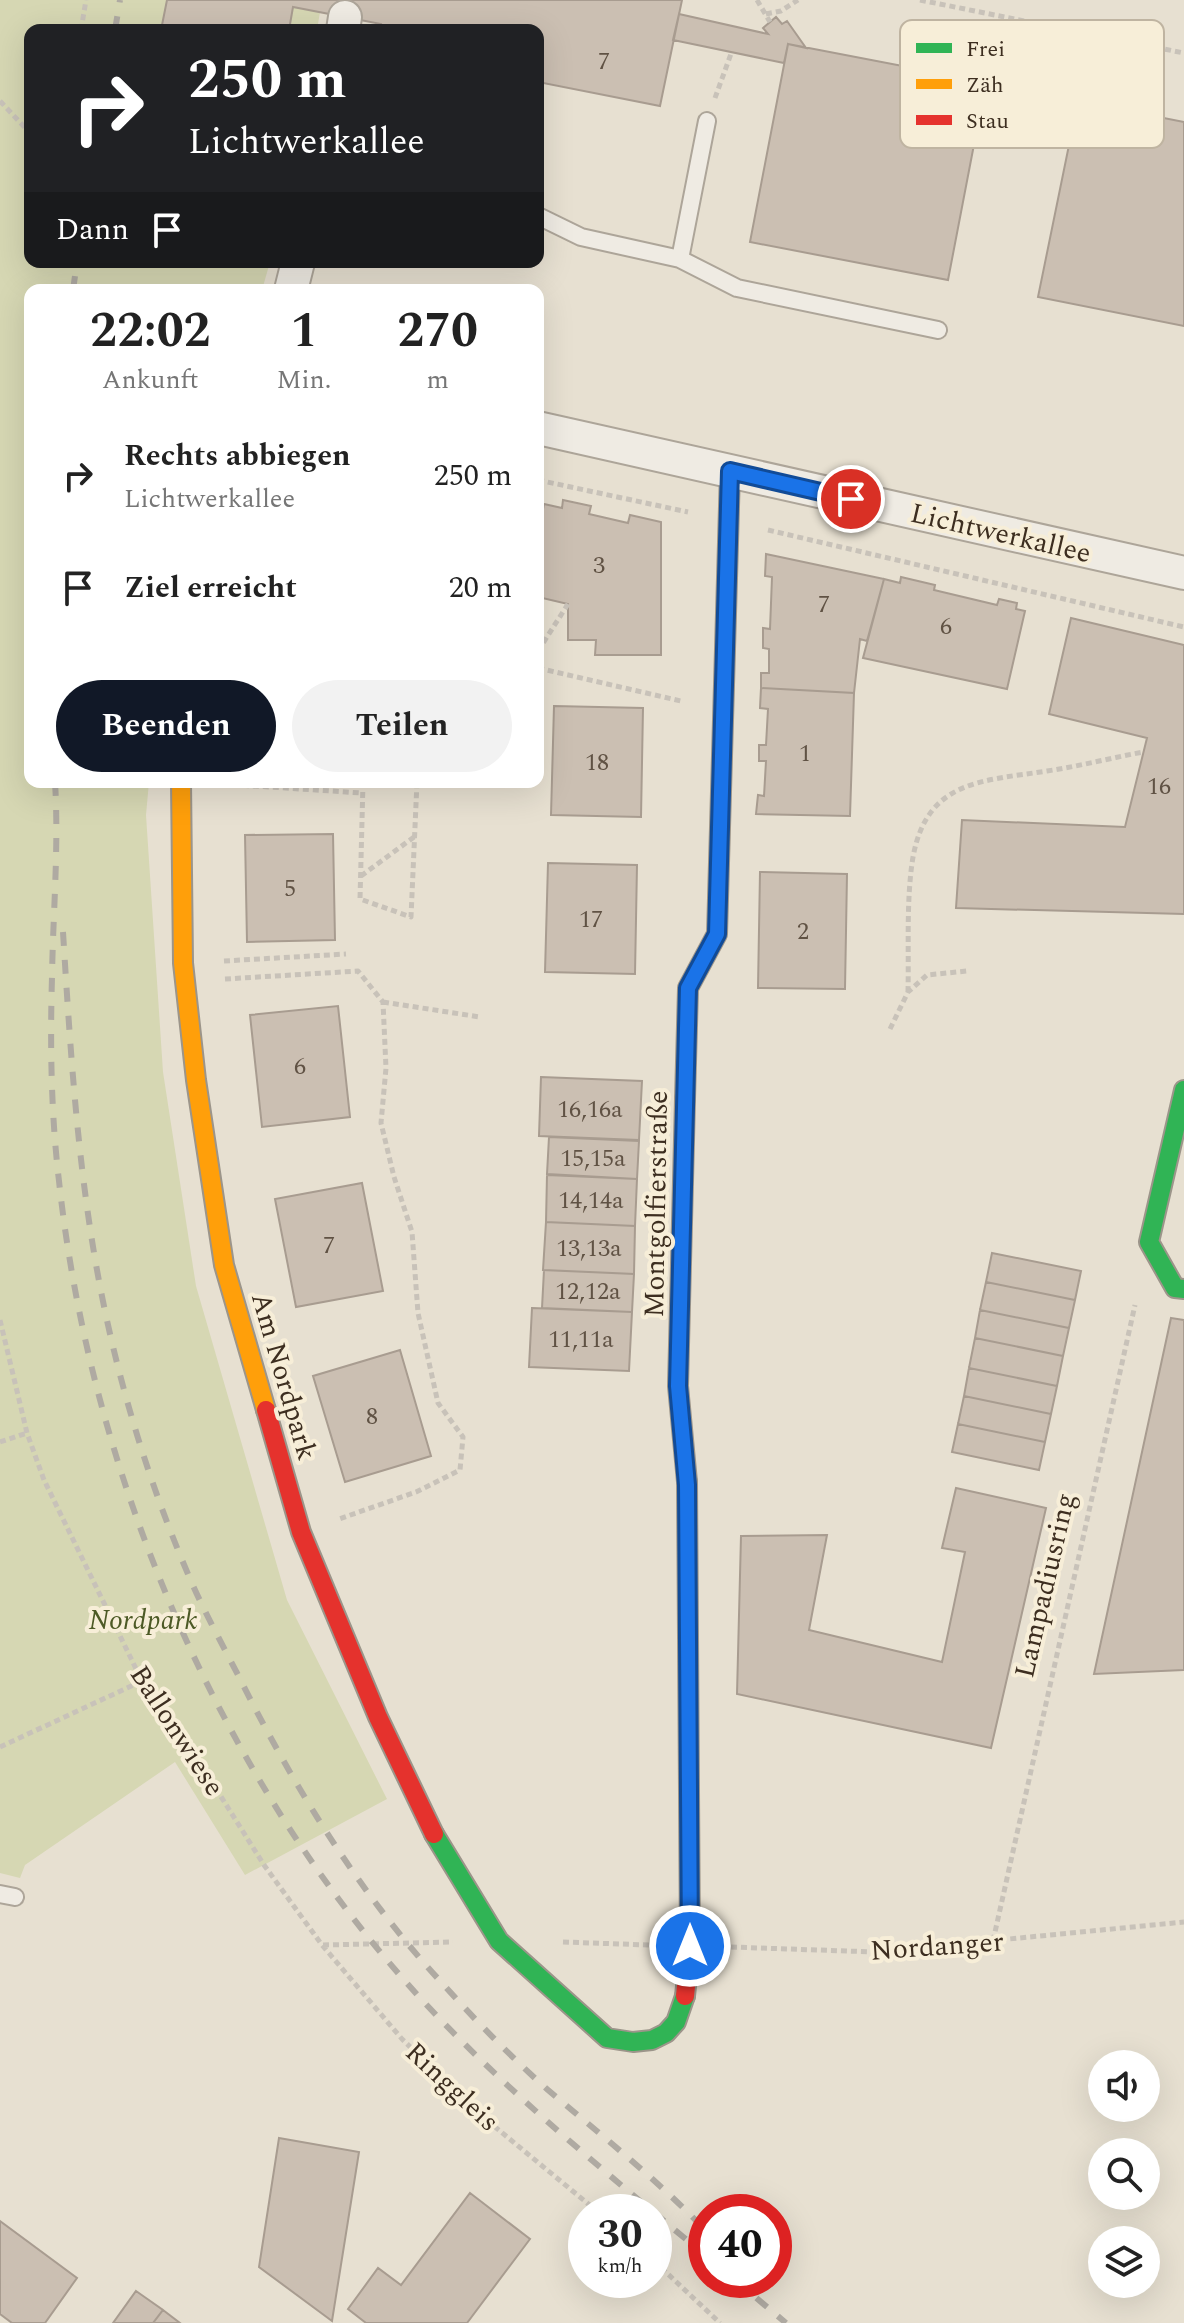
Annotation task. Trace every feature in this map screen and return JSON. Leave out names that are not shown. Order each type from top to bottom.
[{"type":"street","name":"Lichtwerkallee","points":[[544,429],[1184,573]]},
{"type":"street","name":"Montgolfierstraße","points":[[499,1941],[607,2038],[628,2043],[649,2043],[668,2034],[681,2016],[687,1995],[690,1946],[687,1485],[678,1386],[688,988],[717,934],[730,471]]},
{"type":"street","name":"Am Nordpark","points":[[181,788],[184,972],[196,1080],[224,1265],[301,1532],[378,1717],[434,1834],[499,1941]]},
{"type":"street","points":[[1184,1090],[1149,1242],[1175,1288],[1184,1289]]},
{"type":"lane","points":[[680,259],[707,121]]},
{"type":"lane","points":[[544,219],[581,237],[680,259],[737,288],[938,330]]},
{"type":"path","points":[[82,24],[86,0]]},
{"type":"path","points":[[757,0],[770,22]]},
{"type":"path","points":[[766,14],[781,11],[798,0]]},
{"type":"path","points":[[920,0],[1020,20]]},
{"type":"path","points":[[1164,49],[1184,53]]},
{"type":"path","points":[[707,121],[732,51]]},
{"type":"path","points":[[0,101],[24,127]]},
{"type":"path","points":[[544,481],[1184,627]]},
{"type":"path","points":[[544,642],[568,604]]},
{"type":"path","points":[[544,669],[721,709]]},
{"type":"path","points":[[908,992],[913,860],[919,832],[933,806],[954,790],[982,781],[1143,752]]},
{"type":"path","points":[[290,788],[362,793]]},
{"type":"path","points":[[362,788],[360,899],[411,917],[417,788]]},
{"type":"path","points":[[361,876],[415,836]]},
{"type":"path","points":[[184,972],[346,954]]},
{"type":"path","points":[[184,972],[358,971],[383,1002],[386,1068],[381,1123],[412,1232],[418,1313],[438,1403],[463,1437],[460,1470],[416,1492],[301,1532]]},
{"type":"path","points":[[890,1029],[908,992],[927,975],[967,971]]},
{"type":"path","points":[[383,1002],[480,1017]]},
{"type":"path","name":"Lampadiusring","points":[[993,1941],[1135,1304]]},
{"type":"path","name":"Ballonwiese","points":[[0,1320],[27,1433],[44,1480],[142,1681],[181,1733],[264,1865],[322,1945]]},
{"type":"path","points":[[0,1442],[27,1433]]},
{"type":"path","points":[[0,1747],[142,1681]]},
{"type":"path","name":"Nordanger","points":[[563,1942],[875,1952],[1184,1922]]},
{"type":"path","points":[[322,1945],[499,1941]]},
{"type":"path","name":"Ringgleis","points":[[322,1945],[402,2039],[477,2112],[576,2194]]},
{"type":"path","points":[[672,2278],[720,2323]]},
{"type":"green space","name":"Nordpark","points":[[0,0],[322,0],[318,24],[24,24],[24,268],[268,268],[264,284],[24,284],[24,788],[148,788],[146,815],[163,1072],[196,1286],[287,1600],[387,1799],[245,1875],[175,1762],[25,1865],[20,1878],[0,1873]]},
{"type":"building","points":[[167,0],[682,0],[660,106],[544,83],[544,24],[381,24],[293,7],[290,24],[162,24]]},
{"type":"building","points":[[679,14],[768,34],[763,28],[776,17],[782,24],[787,21],[806,48],[788,44],[784,63],[673,40]]},
{"type":"building","points":[[788,44],[900,65],[900,148],[973,148],[948,280],[750,242]]},
{"type":"building","points":[[1164,118],[1184,122],[1184,326],[1038,297],[1068,148],[1164,148]]},
{"type":"building","points":[[563,500],[591,506],[589,514],[628,523],[630,515],[661,522],[661,655],[595,655],[596,640],[568,640],[568,604],[544,598],[544,504],[562,508]]},
{"type":"building","points":[[766,554],[884,579],[867,641],[860,639],[854,693],[761,688],[761,673],[769,673],[769,649],[763,648],[763,628],[770,629],[772,577],[765,576]]},
{"type":"building","points":[[901,577],[935,585],[934,590],[997,605],[999,599],[1017,603],[1016,609],[1025,611],[1007,689],[863,658],[884,579],[900,583]]},
{"type":"building","points":[[1071,618],[1184,645],[1184,914],[956,908],[962,820],[1125,827],[1147,738],[1049,714]]},
{"type":"building","points":[[761,688],[854,693],[850,816],[756,814],[758,795],[764,796],[766,761],[759,761],[759,745],[766,745],[768,709],[760,708]]},
{"type":"building","points":[[554,706],[643,708],[641,817],[551,815]]},
{"type":"building","points":[[333,834],[335,940],[247,942],[245,835]]},
{"type":"building","points":[[548,863],[637,865],[635,974],[545,972]]},
{"type":"building","points":[[760,872],[847,874],[845,989],[758,988]]},
{"type":"building","points":[[338,1006],[350,1117],[262,1127],[250,1015]]},
{"type":"building","points":[[541,1077],[642,1081],[639,1140],[539,1136]]},
{"type":"building","points":[[549,1137],[639,1141],[637,1179],[547,1174]]},
{"type":"building","points":[[547,1175],[637,1179],[635,1226],[546,1222]]},
{"type":"building","points":[[362,1183],[383,1291],[296,1307],[275,1199]]},
{"type":"building","points":[[546,1222],[635,1226],[634,1274],[543,1270]]},
{"type":"building","points":[[992,1253],[1081,1271],[1075,1300],[986,1282]]},
{"type":"building","points":[[544,1270],[634,1274],[632,1312],[542,1308]]},
{"type":"building","points":[[986,1282],[1075,1300],[1069,1328],[980,1310]]},
{"type":"building","points":[[532,1308],[632,1312],[629,1371],[529,1367]]},
{"type":"building","points":[[980,1310],[1069,1328],[1063,1356],[975,1338]]},
{"type":"building","points":[[1171,1318],[1184,1320],[1184,1670],[1094,1674]]},
{"type":"building","points":[[975,1338],[1063,1356],[1057,1386],[969,1368]]},
{"type":"building","points":[[400,1350],[431,1456],[345,1482],[313,1376]]},
{"type":"building","points":[[969,1368],[1057,1386],[1051,1414],[964,1396]]},
{"type":"building","points":[[964,1396],[1051,1414],[1045,1442],[958,1424]]},
{"type":"building","points":[[958,1424],[1045,1442],[1039,1470],[952,1452]]},
{"type":"building","points":[[956,1488],[1046,1508],[991,1748],[737,1694],[741,1536],[827,1535],[809,1630],[942,1662],[965,1552],[942,1548]]},
{"type":"building","points":[[279,2138],[359,2152],[332,2321],[259,2267]]},
{"type":"building","points":[[470,2193],[530,2239],[467,2323],[366,2323],[348,2309],[378,2268],[401,2285]]},
{"type":"building","points":[[0,2221],[77,2278],[45,2323],[12,2323],[0,2314]]},
{"type":"building","points":[[136,2291],[163,2310],[153,2323],[113,2323]]},
{"type":"building","points":[[163,2310],[180,2323],[153,2323]]},
{"type":"railway","points":[[116,24],[120,0]]},
{"type":"railway","points":[[74,284],[76,268]]},
{"type":"railway","points":[[55,788],[51,1054],[59,1181],[76,1292],[101,1403],[135,1512],[177,1619],[227,1722],[285,1821],[350,1914],[422,2000],[489,2068],[688,2241]]},
{"type":"railway","points":[[63,932],[79,1144],[105,1310],[147,1467],[175,1544],[208,1617],[305,1797],[355,1875],[411,1948],[520,2065],[688,2212]]},
{"type":"railway","points":[[756,2298],[786,2323]]},
{"type":"traffic: fast","points":[[685,1099],[688,988],[717,934],[730,471]]},
{"type":"traffic: fast","points":[[1184,1090],[1149,1242],[1175,1288],[1184,1289]]},
{"type":"traffic: fast","points":[[434,1834],[499,1941],[607,2038],[633,2042],[652,2040],[666,2033],[676,2022],[685,1996]]},
{"type":"traffic: slow","points":[[181,788],[183,963],[196,1080],[224,1265],[266,1410]]},
{"type":"traffic: slow","points":[[685,1099],[678,1386],[687,1482]]},
{"type":"traffic: jam","points":[[266,1410],[301,1532],[378,1717],[434,1834]]},
{"type":"traffic: jam","points":[[685,1996],[690,1946],[687,1482]]},
{"type":"route","points":[[690,1946],[687,1485],[678,1386],[688,988],[717,934],[730,471],[851,499]]}]
